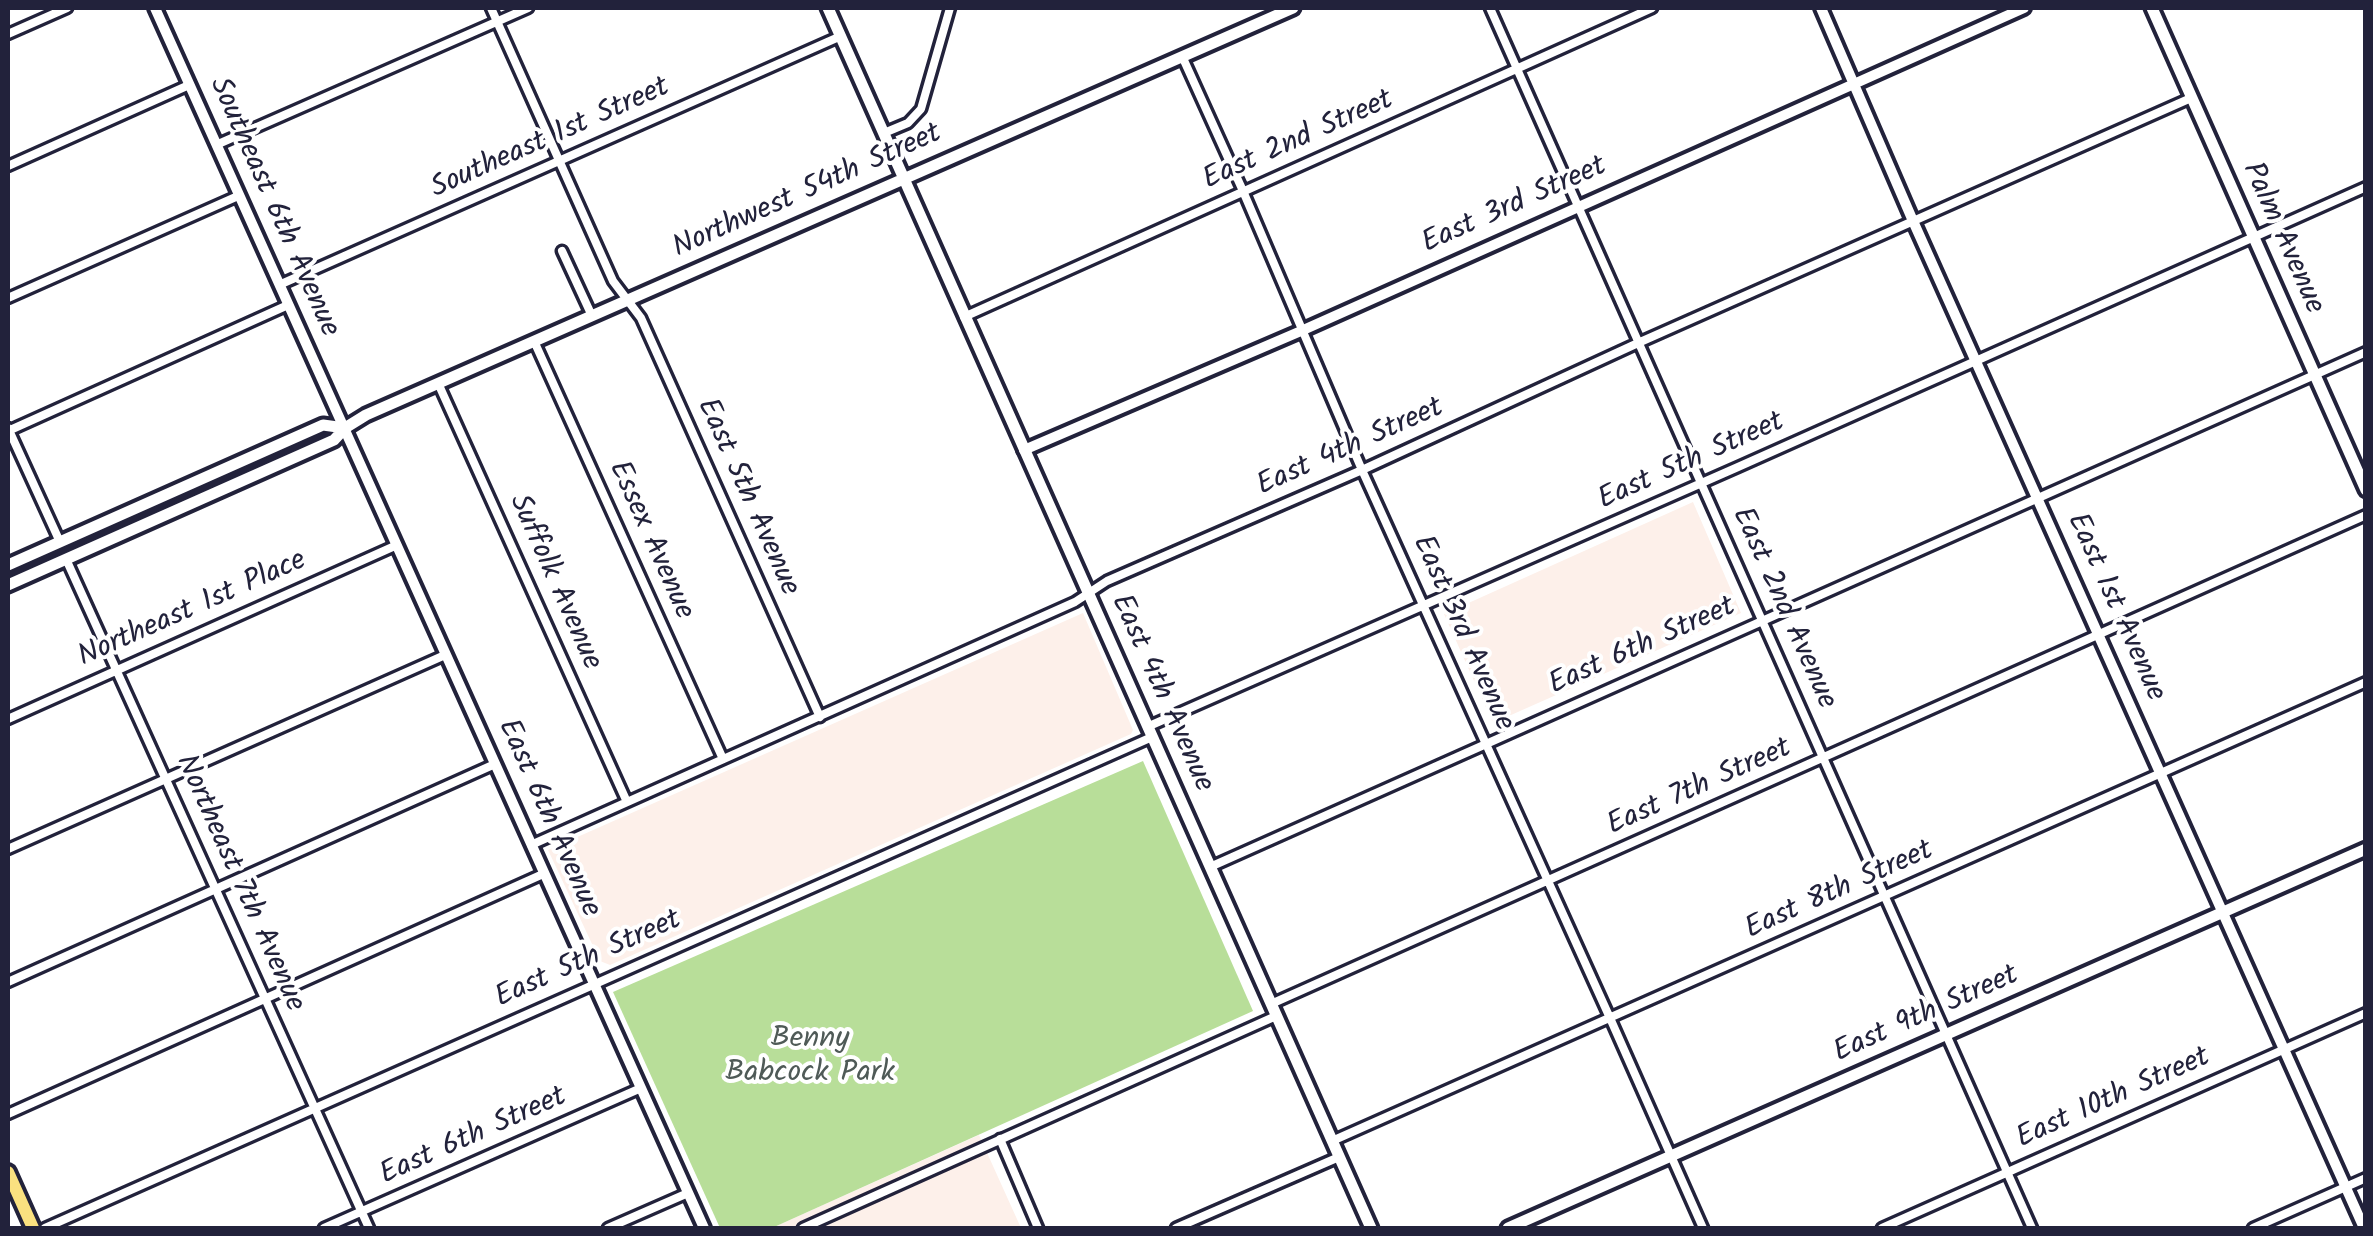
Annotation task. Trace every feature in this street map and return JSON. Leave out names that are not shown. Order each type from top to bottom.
[{"type":"main road","name":"East 4th Avenue","points":[[828,8],[1371,1228]]},
{"type":"main road","name":"Northwest 54th Street","points":[[8,585],[334,440],[344,428],[366,416],[1293,8]]},
{"type":"main road","name":"Palm Avenue","points":[[2152,8],[2366,490]]},
{"type":"main road","name":"Northwest 54th Street","points":[[8,565],[323,426],[344,428]]},
{"type":"main road","points":[[66,559],[89,537],[158,505],[173,492]]},
{"type":"main road","name":"East 9th Street","points":[[1508,1228],[2366,849]]},
{"type":"main road","points":[[8,1172],[34,1228]]},
{"type":"street","points":[[8,34],[67,8]]},
{"type":"street","name":"Southeast 6th Avenue","points":[[155,8],[344,428]]},
{"type":"street","name":"East 5th Avenue","points":[[491,8],[614,281],[648,334],[820,717]]},
{"type":"street","points":[[216,145],[528,8]]},
{"type":"street","points":[[884,133],[908,123],[921,109],[950,8]]},
{"type":"street","name":"East 2nd Avenue","points":[[1490,8],[2032,1228]]},
{"type":"street","name":"East 2nd Street","points":[[964,317],[1652,8]]},
{"type":"street","name":"East 1st Avenue","points":[[1821,8],[2364,1228]]},
{"type":"street","name":"East 3rd Street","points":[[1024,450],[2024,8]]},
{"type":"street","name":"Southeast 1st Street","points":[[279,285],[841,36]]},
{"type":"street","name":"East 3rd Avenue","points":[[1182,56],[1362,470],[1703,1228]]},
{"type":"street","points":[[8,166],[189,85]]},
{"type":"street","name":"East 4th Street","points":[[531,845],[1075,602],[1107,581],[1362,470],[1638,342],[2192,98]]},
{"type":"street","name":"East 5th Street","points":[[45,1228],[594,984],[1423,606],[2366,187]]},
{"type":"street","points":[[8,298],[238,196]]},
{"type":"street","points":[[562,251],[592,316]]},
{"type":"street","points":[[60,542],[8,429],[288,305]]},
{"type":"street","name":"Essex Avenue","points":[[534,341],[723,759]]},
{"type":"street","name":"East 6th Street","points":[[1210,867],[2366,352]]},
{"type":"street","name":"Suffolk Avenue","points":[[438,384],[627,802]]},
{"type":"street","name":"East 6th Avenue","points":[[344,428],[704,1228]]},
{"type":"street","name":"East 7th Street","points":[[804,1228],[1548,881],[2366,515]]},
{"type":"street","name":"Northeast 1st Place","points":[[8,719],[397,545]]},
{"type":"street","name":"Northeast 7th Avenue","points":[[66,559],[369,1228]]},
{"type":"street","points":[[8,849],[445,655]]},
{"type":"street","name":"East 8th Street","points":[[1332,1141],[2366,682]]},
{"type":"street","points":[[8,982],[495,764]]},
{"type":"street","points":[[8,1114],[544,874]]},
{"type":"street","name":"East 10th Street","points":[[1882,1228],[2366,1013]]},
{"type":"street","name":"East 6th Street","points":[[324,1228],[641,1088]]},
{"type":"street","points":[[1000,1139],[1038,1228]]},
{"type":"street","points":[[1176,1228],[1339,1156]]},
{"type":"street","points":[[2253,1228],[2366,1178]]},
{"type":"street","points":[[608,1228],[688,1192]]},
{"type":"shaded area","points":[[1693,502],[1741,613],[1493,723],[1444,614]]},
{"type":"shaded area","points":[[1083,613],[1133,730],[1131,734],[610,965],[600,961],[548,850]]},
{"type":"shaded area","points":[[979,1135],[1021,1228],[772,1228]]},
{"type":"green space","name":"Benny Babcock Park","points":[[1143,761],[1253,1011],[772,1228],[720,1228],[613,992]]}]
